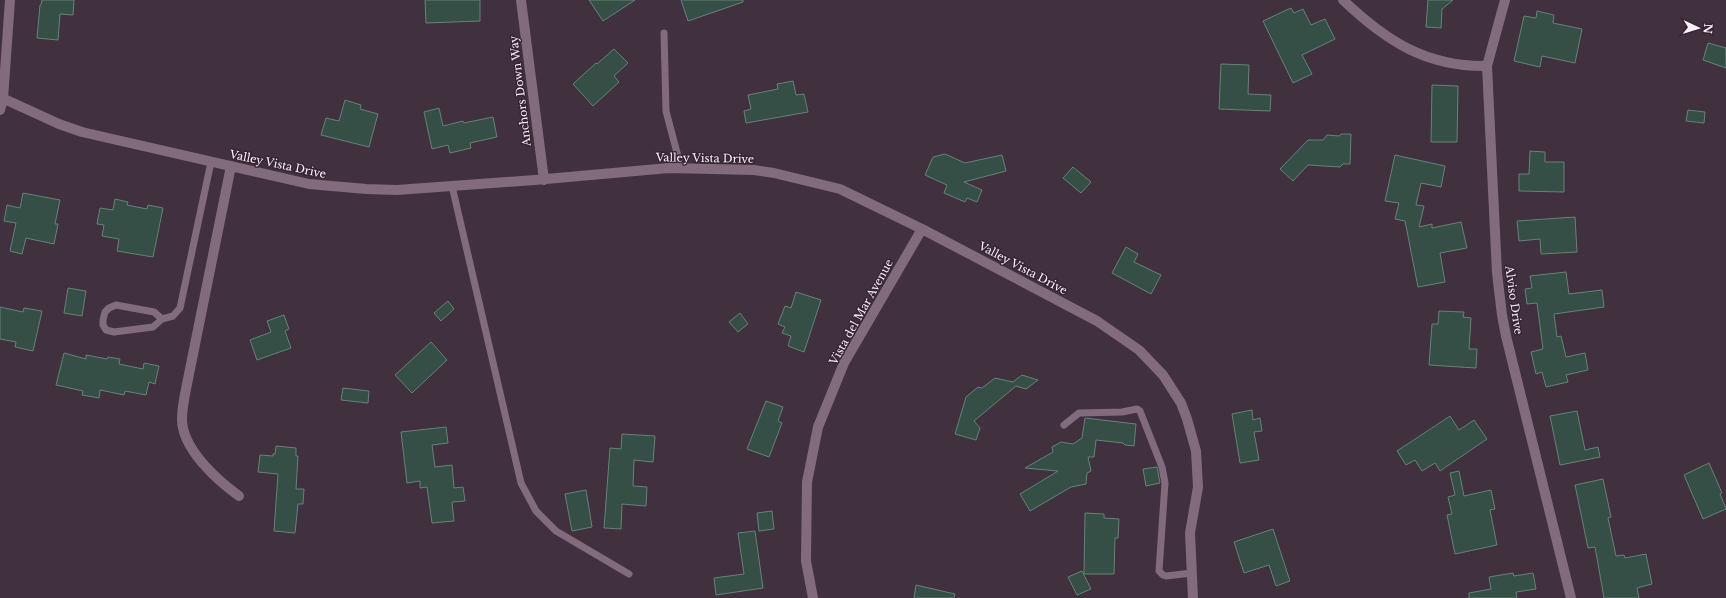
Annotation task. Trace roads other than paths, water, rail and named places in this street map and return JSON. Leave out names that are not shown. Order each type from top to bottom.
[{"type":"street","points":[[0,110],[10,0]]},
{"type":"street","name":"Anchors Down Way","points":[[521,0],[544,180]]},
{"type":"street","points":[[1343,0],[1382,33],[1410,51],[1435,60],[1468,67],[1487,66]]},
{"type":"street","name":"Alviso Drive","points":[[1506,0],[1487,66],[1497,273],[1502,315],[1519,393],[1534,446],[1571,598]]},
{"type":"street","name":"Valley Vista Drive","points":[[1,98],[59,124],[82,132],[310,184],[337,188],[397,190],[544,180],[680,168],[754,170],[840,189],[922,229],[1097,321],[1139,350],[1163,375],[1172,388],[1185,414],[1196,452],[1198,487],[1190,533],[1193,598]]},
{"type":"street","points":[[231,166],[186,389],[182,420],[186,435],[193,451],[224,485],[239,496]]},
{"type":"street","name":"Vista del Mar Avenue","points":[[813,598],[806,561],[807,482],[818,427],[844,363],[922,229]]},
{"type":"lane","points":[[664,33],[666,111],[680,168]]},
{"type":"lane","points":[[162,319],[154,312],[116,305],[105,312],[103,325],[106,330],[114,332],[153,327],[162,319],[173,316],[180,308],[211,162]]},
{"type":"lane","points":[[452,186],[521,483],[536,511],[556,531],[629,574]]},
{"type":"lane","points":[[1064,425],[1079,413],[1122,412],[1137,409],[1140,411],[1162,467],[1165,483],[1159,570],[1162,575],[1166,576],[1192,573]]}]
